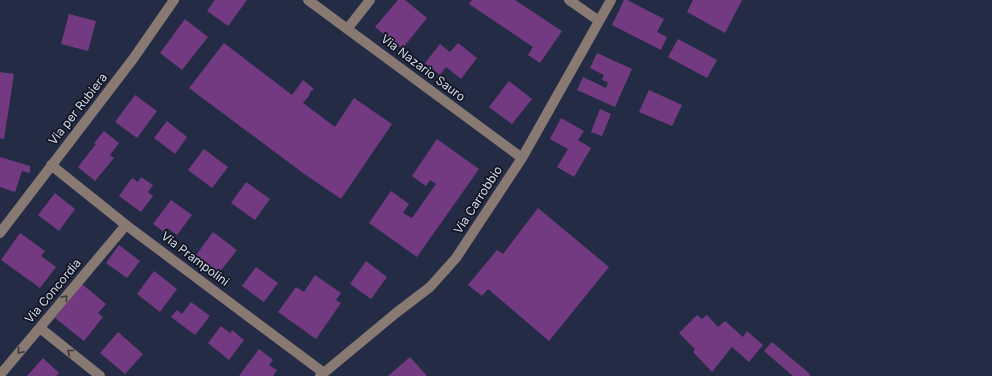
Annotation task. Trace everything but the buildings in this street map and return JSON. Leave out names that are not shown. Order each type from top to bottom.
[{"type":"street","name":"Via per Rubiera","points":[[0,233],[132,59],[174,0]]},
{"type":"street","name":"Via Nazario Sauro","points":[[308,0],[348,28],[522,158]]},
{"type":"street","points":[[348,28],[370,0]]},
{"type":"street","points":[[569,0],[599,21]]},
{"type":"street","name":"Via Carrobbio","points":[[322,374],[430,287],[456,258],[522,158],[612,0]]},
{"type":"street","name":"Via Prampolini","points":[[51,165],[126,225],[322,374]]},
{"type":"street","name":"Via Concordia","points":[[0,375],[126,225]]},
{"type":"street","points":[[40,328],[100,376]]}]
